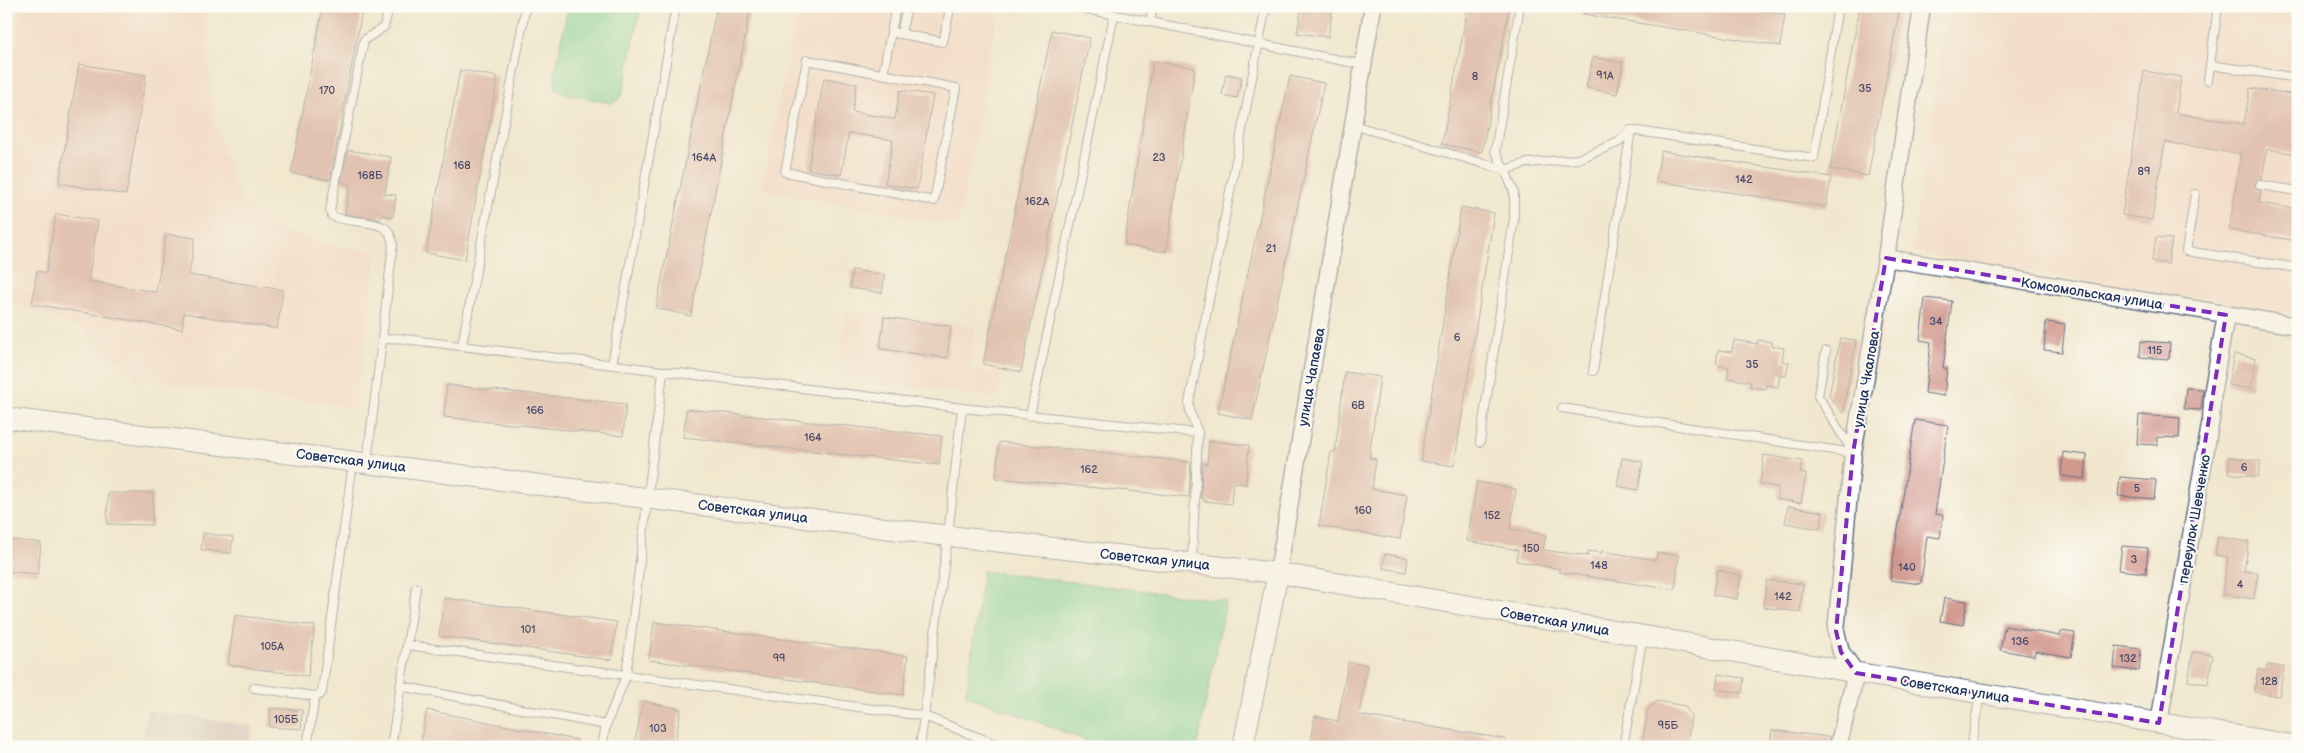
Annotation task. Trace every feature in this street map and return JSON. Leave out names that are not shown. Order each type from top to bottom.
[{"type":"street","name":"улица Чапаева","points":[[1247,746],[1364,64],[1372,6]]},
{"type":"street","name":"улица Чкалова","points":[[1856,673],[1841,652],[1836,631],[1853,453],[1886,258],[1922,6]]},
{"type":"street","name":"Комсомольская улица","points":[[1886,258],[2298,326]]},
{"type":"street","name":"переулок Шевченко","points":[[2159,723],[2211,419],[2213,389],[2226,315]]},
{"type":"street","name":"Советская улица","points":[[6,418],[948,536],[1278,573],[1856,673],[2298,746]]},
{"type":"street","points":[[1838,747],[1856,673]]},
{"type":"lane","points":[[254,688],[315,696],[320,695],[322,692],[382,340],[393,244],[390,234],[383,227],[339,219],[332,216],[330,210],[364,40],[384,27],[389,6]]},
{"type":"lane","points":[[462,345],[526,6]]},
{"type":"lane","points":[[612,365],[676,6]]},
{"type":"lane","points":[[883,74],[896,6]]},
{"type":"lane","points":[[902,34],[907,6]]},
{"type":"lane","points":[[891,32],[943,42],[950,8],[938,6]]},
{"type":"lane","points":[[1070,6],[1364,64]]},
{"type":"lane","points":[[1150,21],[1153,6]]},
{"type":"lane","points":[[1192,562],[1198,433],[1190,412],[1189,403],[1266,6]]},
{"type":"lane","points":[[1480,442],[1514,219],[1514,192],[1495,151],[1520,6]]},
{"type":"lane","points":[[1631,130],[1814,158],[1838,6]]},
{"type":"lane","points":[[2208,80],[2218,6]]},
{"type":"lane","points":[[1030,416],[1114,15]]},
{"type":"lane","points":[[807,60],[883,74],[956,88],[934,201],[785,172],[807,60]]},
{"type":"lane","points":[[2210,65],[2298,78]]},
{"type":"lane","points":[[1353,125],[1505,170],[1527,164],[1578,160],[1617,143],[1631,130]]},
{"type":"lane","points":[[1593,371],[1631,130]]},
{"type":"lane","points":[[2260,185],[2298,191]]},
{"type":"lane","points":[[2195,194],[2186,251],[2298,268]]},
{"type":"lane","points":[[382,340],[396,338],[462,345],[663,372],[962,408],[1198,433]]},
{"type":"lane","points":[[1826,351],[1818,396],[1853,453]]},
{"type":"lane","points":[[602,747],[606,725],[626,676],[663,372]]},
{"type":"lane","points":[[920,747],[948,536],[962,408]]},
{"type":"lane","points":[[1562,408],[1853,453]]},
{"type":"lane","points":[[391,747],[416,588]]},
{"type":"lane","points":[[1623,747],[1643,636]]},
{"type":"lane","points":[[407,645],[924,716],[1003,747]]},
{"type":"lane","points":[[400,686],[606,725]]},
{"type":"lane","points":[[1971,747],[1980,693]]},
{"type":"lane","points":[[307,747],[315,696]]},
{"type":"highlighted area","points":[[1886,258],[2226,315],[2159,723],[1856,673],[1841,652],[1836,631],[1853,453]]},
{"type":"shaded area","points":[[22,6],[205,6],[212,111],[240,199],[281,232],[342,247],[377,252],[356,408],[138,379],[79,327],[6,301],[6,95]]},
{"type":"shaded area","points":[[797,6],[954,6],[998,15],[958,226],[762,189]]},
{"type":"shaded area","points":[[1948,6],[2298,6],[2298,314],[1912,252]]},
{"type":"shaded area","points":[[846,310],[975,326],[969,369],[1001,374],[998,398],[837,377]]},
{"type":"shaded area","points":[[147,710],[253,726],[249,747],[142,746]]},
{"type":"green space","points":[[568,6],[641,6],[623,91],[620,98],[614,102],[561,93],[556,88],[555,75]]},
{"type":"green space","points":[[983,571],[1226,601],[1197,747],[1104,747],[966,695]]},
{"type":"building","points":[[323,6],[363,6],[330,180],[291,173]]},
{"type":"building","points":[[717,6],[751,6],[691,316],[656,308]]},
{"type":"building","points":[[1302,6],[1333,6],[1328,37],[1297,33]]},
{"type":"building","points":[[1468,6],[1509,9],[1482,152],[1442,144]]},
{"type":"building","points":[[1583,6],[1738,6],[1785,14],[1780,46],[1583,14]]},
{"type":"building","points":[[1860,6],[1900,6],[1868,176],[1830,169]]},
{"type":"building","points":[[1052,30],[1090,38],[1021,372],[983,364]]},
{"type":"building","points":[[1593,57],[1623,63],[1617,94],[1586,88]]},
{"type":"building","points":[[1153,61],[1195,68],[1166,252],[1124,245]]},
{"type":"building","points":[[79,64],[146,75],[126,195],[59,183]]},
{"type":"building","points":[[460,70],[498,77],[465,260],[426,253]]},
{"type":"building","points":[[2144,71],[2181,77],[2176,113],[2203,118],[2244,124],[2250,88],[2298,95],[2298,154],[2267,149],[2262,180],[2258,180],[2254,185],[2256,189],[2261,191],[2259,203],[2298,209],[2298,241],[2229,230],[2241,154],[2165,142],[2152,220],[2122,215]]},
{"type":"building","points":[[1226,74],[1242,77],[1237,98],[1222,95]]},
{"type":"building","points":[[1290,76],[1324,83],[1252,420],[1218,413]]},
{"type":"building","points":[[824,78],[857,84],[852,112],[895,119],[900,90],[933,95],[917,189],[885,184],[893,140],[849,133],[841,175],[808,169]]},
{"type":"building","points":[[348,150],[391,157],[385,194],[396,195],[393,217],[381,215],[380,220],[345,214],[350,184],[341,182]]},
{"type":"building","points":[[1661,151],[1831,177],[1826,207],[1656,181]]},
{"type":"building","points":[[1461,207],[1494,213],[1454,466],[1421,461]]},
{"type":"building","points":[[56,214],[98,221],[88,281],[156,292],[166,234],[195,238],[189,275],[283,290],[277,329],[184,313],[182,329],[32,304],[37,271],[46,273]]},
{"type":"building","points":[[2156,237],[2172,239],[2168,264],[2152,261]]},
{"type":"building","points":[[852,270],[885,275],[882,293],[850,288]]},
{"type":"building","points":[[1925,298],[1952,301],[1943,368],[1947,368],[1944,396],[1925,393],[1931,342],[1920,340]]},
{"type":"building","points":[[884,317],[951,326],[947,358],[880,349]]},
{"type":"building","points":[[2046,322],[2065,324],[2062,352],[2044,350]]},
{"type":"building","points":[[1840,338],[1856,340],[1843,413],[1829,396]]},
{"type":"building","points":[[1734,340],[1757,344],[1758,340],[1772,342],[1772,346],[1784,348],[1782,361],[1789,362],[1786,376],[1780,375],[1778,387],[1766,385],[1766,389],[1750,387],[1751,382],[1727,378],[1729,367],[1716,365],[1718,350],[1732,352]]},
{"type":"building","points":[[2141,341],[2170,343],[2169,359],[2140,357]]},
{"type":"building","points":[[2234,354],[2256,358],[2251,389],[2228,385]]},
{"type":"building","points":[[1345,372],[1380,377],[1369,458],[1376,459],[1372,489],[1407,495],[1400,539],[1319,526],[1331,452],[1335,452]]},
{"type":"building","points":[[447,385],[626,404],[623,436],[444,417]]},
{"type":"building","points":[[2186,388],[2203,389],[2201,410],[2184,409]]},
{"type":"building","points":[[687,409],[942,436],[939,465],[683,437]]},
{"type":"building","points":[[2139,415],[2180,418],[2179,438],[2157,437],[2157,445],[2137,444]]},
{"type":"building","points":[[1915,420],[1948,425],[1935,514],[1943,515],[1940,538],[1927,536],[1921,584],[1890,580]]},
{"type":"building","points":[[1209,441],[1249,445],[1246,484],[1233,482],[1231,504],[1204,501],[1201,498],[1202,463],[1207,464]]},
{"type":"building","points":[[999,442],[1191,462],[1189,497],[996,478]]},
{"type":"building","points":[[2063,452],[2087,455],[2085,479],[2061,476]]},
{"type":"building","points":[[1764,455],[1802,461],[1800,473],[1806,474],[1801,503],[1777,499],[1778,487],[1760,484]]},
{"type":"building","points":[[2230,457],[2261,461],[2258,477],[2228,473]]},
{"type":"building","points":[[1622,458],[1643,462],[1638,490],[1617,486]]},
{"type":"building","points":[[2120,477],[2156,480],[2154,499],[2118,496]]},
{"type":"building","points":[[1477,482],[1516,489],[1510,529],[1546,535],[1543,550],[1588,556],[1588,551],[1602,553],[1602,551],[1656,560],[1657,553],[1679,555],[1675,590],[1559,572],[1560,569],[1516,561],[1518,550],[1467,541]]},
{"type":"building","points":[[108,493],[153,493],[152,525],[107,524]]},
{"type":"building","points":[[1788,506],[1823,512],[1820,529],[1785,523]]},
{"type":"building","points":[[203,533],[233,537],[231,553],[201,550]]},
{"type":"building","points":[[2218,537],[2249,542],[2244,571],[2258,573],[2254,599],[2222,594],[2228,557],[2215,555]]},
{"type":"building","points":[[6,539],[41,543],[38,574],[6,571]]},
{"type":"building","points":[[2122,546],[2148,548],[2146,573],[2119,570]]},
{"type":"building","points":[[1385,554],[1408,558],[1406,572],[1383,568]]},
{"type":"building","points":[[1717,570],[1741,575],[1737,599],[1713,595]]},
{"type":"building","points":[[1767,580],[1803,584],[1800,612],[1763,607]]},
{"type":"building","points":[[444,598],[617,622],[611,660],[439,636]]},
{"type":"building","points":[[1944,598],[1967,601],[1963,625],[1940,621]]},
{"type":"building","points":[[235,615],[315,626],[308,676],[228,665]]},
{"type":"building","points":[[654,622],[908,656],[903,695],[649,660]]},
{"type":"building","points":[[2005,626],[2060,636],[2061,631],[2075,633],[2071,657],[2035,651],[2034,656],[2000,650]]},
{"type":"building","points":[[2116,646],[2141,649],[2139,671],[2114,668]]},
{"type":"building","points":[[2193,652],[2213,655],[2208,684],[2188,681]]},
{"type":"building","points":[[1348,662],[1367,665],[1359,715],[1505,739],[1504,747],[1331,747],[1311,743],[1315,716],[1338,721]]},
{"type":"building","points":[[2267,665],[2284,667],[2279,696],[2254,692],[2258,669],[2266,671]]},
{"type":"building","points":[[1718,674],[1744,678],[1742,693],[1716,689]]},
{"type":"building","points":[[643,701],[681,709],[674,747],[634,747]]},
{"type":"building","points":[[1657,701],[1685,706],[1691,716],[1687,747],[1642,747],[1648,709]]},
{"type":"building","points":[[271,708],[302,710],[301,729],[269,727]]},
{"type":"building","points":[[427,710],[577,740],[577,747],[457,747],[421,740]]},
{"type":"building","points":[[1772,730],[1830,737],[1828,747],[1770,747]]}]
